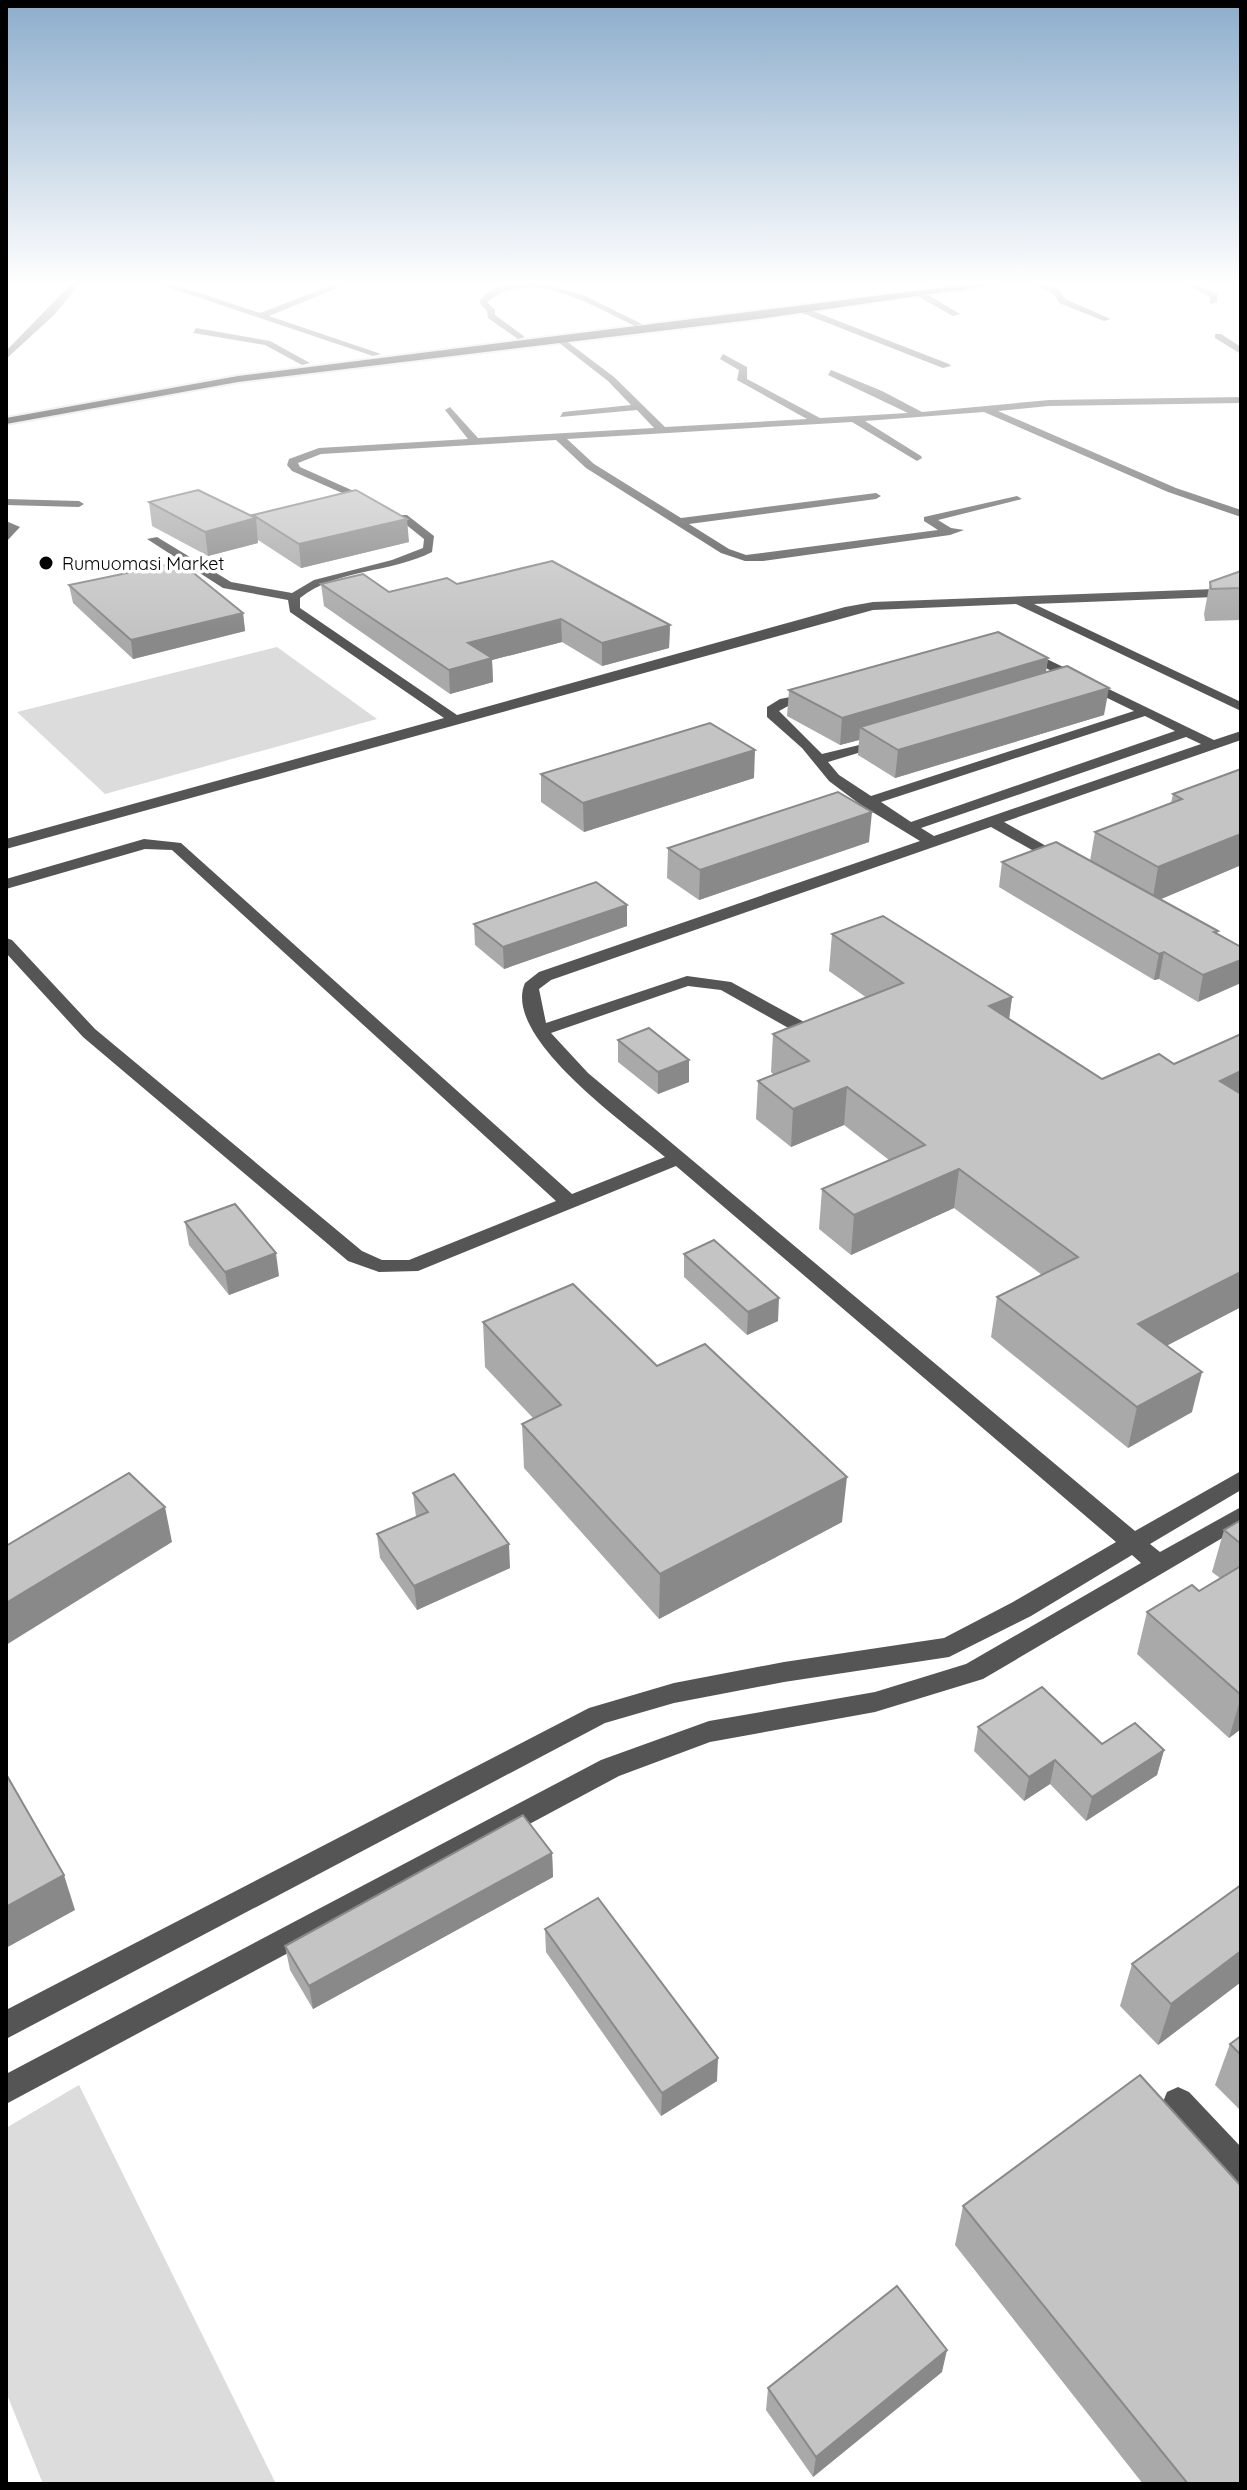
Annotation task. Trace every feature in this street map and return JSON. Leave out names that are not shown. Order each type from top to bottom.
[{"type":"main road","points":[[6,411],[80,397]]},
{"type":"main road","points":[[6,421],[137,397]]},
{"type":"street","points":[[629,397],[660,428]]},
{"type":"street","points":[[774,397],[818,421]]},
{"type":"street","points":[[887,397],[920,415]]},
{"type":"street","points":[[383,508],[296,469],[293,461],[319,451],[660,428],[920,415],[1075,402],[1241,400]]},
{"type":"street","points":[[563,415],[639,407]]},
{"type":"street","points":[[450,410],[474,440]]},
{"type":"street","points":[[988,410],[1157,484],[1241,514]]},
{"type":"street","points":[[854,419],[917,458]]},
{"type":"street","points":[[557,435],[590,466],[725,551],[745,558],[954,531],[928,519],[1017,499]]},
{"type":"street","points":[[677,522],[876,496]]},
{"type":"street","points":[[6,502],[79,504]]},
{"type":"street","points":[[153,539],[227,585],[294,597],[308,587],[400,563],[428,550],[430,538],[403,517]]},
{"type":"street","points":[[6,524],[14,527],[6,539]]},
{"type":"street","points":[[6,844],[849,610],[873,606],[1241,592]]},
{"type":"street","points":[[294,597],[297,612],[453,718]]},
{"type":"street","points":[[1015,600],[1241,707]]},
{"type":"street","points":[[1007,646],[1074,682],[1214,745]]},
{"type":"street","points":[[829,690],[785,702],[772,710],[774,717],[807,745],[834,778],[866,802],[932,842]]},
{"type":"street","points":[[866,802],[1145,712]]},
{"type":"street","points":[[908,828],[1187,732]]},
{"type":"street","points":[[1159,1565],[582,1077],[556,1053],[540,1031],[530,1001],[531,987],[545,976],[1241,735]]},
{"type":"street","points":[[818,760],[892,738]]},
{"type":"street","points":[[993,822],[1077,870]]},
{"type":"street","points":[[6,884],[144,844],[176,846],[570,1203]]},
{"type":"street","points":[[6,943],[89,1033],[355,1256],[379,1266],[411,1266],[679,1158]]},
{"type":"street","points":[[540,1031],[687,981],[725,986],[798,1026]]},
{"type":"street","points":[[6,2025],[598,1715],[674,1693],[949,1647],[1022,1609],[1241,1479]]},
{"type":"street","points":[[6,2090],[610,1768],[709,1732],[875,1702],[974,1672],[1241,1516]]},
{"type":"street","points":[[1178,2102],[1241,2170]]},
{"type":"shaded area","points":[[277,647],[377,719],[105,794],[17,712]]},
{"type":"shaded area","points":[[79,2085],[276,2484],[43,2484],[6,2392],[6,2128]]},
{"type":"building","points":[[198,490],[256,518],[205,532],[149,502]]},
{"type":"building","points":[[356,490],[407,519],[299,544],[253,515]]},
{"type":"building","points":[[552,561],[670,625],[602,643],[561,619],[468,643],[492,658],[449,670],[321,584],[363,574],[389,592],[447,578],[457,584]]},
{"type":"building","points":[[180,562],[243,613],[131,640],[69,585]]},
{"type":"building","points":[[1241,571],[1241,588],[1211,589],[1210,582]]},
{"type":"building","points":[[998,632],[1048,658],[842,718],[789,690]]},
{"type":"building","points":[[1067,666],[1109,688],[898,750],[860,727]]},
{"type":"building","points":[[710,723],[755,750],[583,803],[541,774]]},
{"type":"building","points":[[1241,769],[1241,834],[1158,867],[1095,832],[1182,799],[1173,794]]},
{"type":"building","points":[[838,792],[872,812],[700,870],[668,848]]},
{"type":"building","points":[[1056,842],[1218,931],[1214,932],[1241,947],[1241,960],[1203,975],[1164,952],[1159,954],[1002,862]]},
{"type":"building","points":[[596,882],[627,905],[503,947],[474,924]]},
{"type":"building","points":[[883,916],[1012,997],[989,1006],[1102,1079],[1159,1054],[1174,1064],[1241,1034],[1241,1071],[1220,1081],[1241,1094],[1241,1272],[1138,1324],[1202,1372],[1137,1407],[997,1297],[1078,1257],[959,1169],[854,1215],[822,1189],[925,1145],[847,1087],[793,1109],[758,1081],[809,1061],[773,1034],[903,983],[832,934]]},
{"type":"building","points":[[649,1028],[689,1060],[658,1072],[618,1040]]},
{"type":"building","points":[[235,1204],[276,1253],[225,1272],[185,1222]]},
{"type":"building","points":[[714,1240],[779,1298],[748,1312],[684,1254]]},
{"type":"building","points":[[573,1284],[657,1366],[705,1344],[847,1477],[660,1574],[522,1424],[561,1405],[483,1322]]},
{"type":"building","points":[[129,1473],[165,1507],[6,1603],[6,1546]]},
{"type":"building","points":[[454,1474],[509,1544],[414,1586],[377,1534],[428,1512],[413,1493]]},
{"type":"building","points":[[1241,1520],[1241,1544],[1224,1530]]},
{"type":"building","points":[[1241,1566],[1241,1695],[1147,1612],[1192,1585],[1199,1591]]},
{"type":"building","points":[[1042,1687],[1102,1744],[1135,1723],[1164,1750],[1092,1797],[1055,1760],[1029,1777],[978,1727]]},
{"type":"building","points":[[6,1774],[64,1875],[6,1907]]},
{"type":"building","points":[[523,1815],[552,1853],[309,1986],[285,1946]]},
{"type":"building","points":[[1241,1885],[1241,1951],[1171,2004],[1132,1964]]},
{"type":"building","points":[[598,1898],[718,2058],[662,2093],[545,1929]]},
{"type":"building","points":[[1241,2036],[1241,2055],[1230,2044]]},
{"type":"building","points":[[1140,2075],[1241,2186],[1241,2484],[1188,2484],[963,2206]]},
{"type":"building","points":[[897,2286],[947,2350],[816,2457],[768,2388]]},
{"type":"place","name":"Rumuomasi Market","points":[[46,563]]}]
